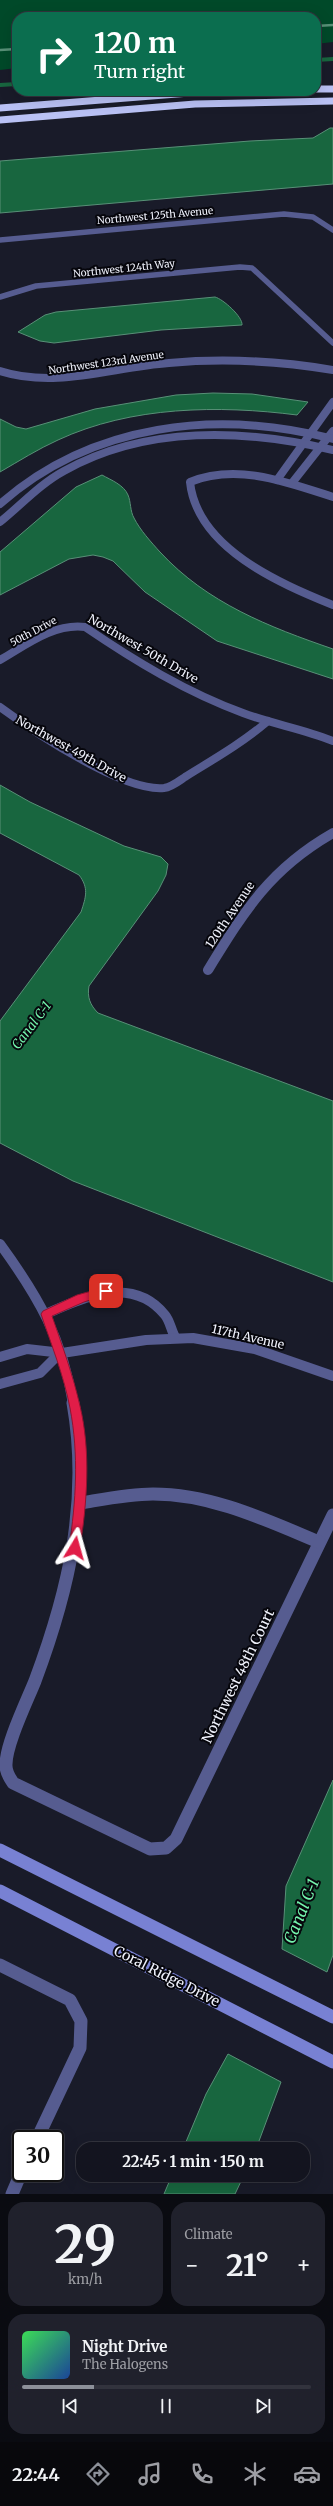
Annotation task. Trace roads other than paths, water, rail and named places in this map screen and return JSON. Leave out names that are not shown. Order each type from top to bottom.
[{"type":"highway","points":[[321,89],[333,89]]},
{"type":"highway","points":[[0,108],[152,96]]},
{"type":"highway","points":[[0,120],[195,104],[333,101]]},
{"type":"main road","points":[[0,1850],[333,2017]]},
{"type":"main road","name":"Coral Ridge Drive","points":[[0,1891],[333,2062]]},
{"type":"street","name":"Northwest 125th Avenue","points":[[0,240],[268,215],[313,217],[333,230]]},
{"type":"street","name":"Northwest 124th Way","points":[[0,297],[36,286],[240,267],[252,268],[333,343]]},
{"type":"street","name":"Northwest 123rd Avenue","points":[[0,371],[26,379],[61,379],[146,365],[214,361],[283,364],[333,370]]},
{"type":"street","points":[[277,480],[333,404]]},
{"type":"street","points":[[0,504],[31,479],[65,458],[114,440],[149,432],[192,426],[232,425],[310,434],[331,439]]},
{"type":"street","points":[[292,483],[321,447],[331,439],[333,431]]},
{"type":"street","points":[[0,522],[64,471],[108,452],[159,440],[210,435],[264,436],[333,450]]},
{"type":"street","points":[[333,497],[292,483],[219,474],[201,475],[190,482],[189,492],[199,513],[214,532],[238,554],[261,572],[288,586],[333,605]]},
{"type":"street","name":"50th Drive","points":[[0,660],[53,631],[68,625],[77,624]]},
{"type":"street","name":"Northwest 50th Drive","points":[[77,624],[85,627],[146,667],[198,695],[268,721],[333,741]]},
{"type":"street","name":"Northwest 49th Drive","points":[[0,707],[46,737],[95,764],[135,784],[152,789],[165,788],[200,769],[249,739],[268,721]]},
{"type":"street","name":"120th Avenue","points":[[208,970],[256,894],[296,855],[333,833]]},
{"type":"street","points":[[0,1244],[21,1272],[46,1314],[60,1353],[75,1407],[81,1454],[81,1503],[161,1494],[193,1497],[233,1508],[319,1542]]},
{"type":"street","points":[[46,1314],[81,1298],[106,1291],[129,1292],[150,1300],[165,1315],[175,1338]]},
{"type":"street","name":"117th Avenue","points":[[0,1357],[33,1348],[60,1353],[116,1343],[175,1338],[216,1341],[306,1365],[333,1376]]},
{"type":"street","points":[[0,1384],[40,1373],[60,1353]]},
{"type":"street","name":"Northwest 48th Court","points":[[81,1503],[72,1563],[56,1622],[11,1744],[6,1767],[13,1783],[150,1849],[166,1848],[176,1839],[333,1515]]},
{"type":"street","points":[[0,1965],[70,2000],[81,2021],[80,2048],[41,2130]]},
{"type":"street","points":[[12,2194],[17,2182]]},
{"type":"water","points":[[330,128],[333,128],[333,184],[0,213],[0,161],[250,141],[313,138]]},
{"type":"water","points":[[215,297],[223,301],[236,313],[242,325],[161,330],[54,343],[40,341],[18,332],[45,315],[56,312]]},
{"type":"water","points":[[213,393],[252,394],[308,402],[297,415],[237,410],[206,410],[176,411],[115,420],[58,440],[0,472],[0,419],[16,427],[26,429],[95,409],[176,395]]},
{"type":"water","points":[[102,475],[124,488],[129,498],[133,515],[142,531],[178,570],[198,586],[240,611],[263,622],[333,649],[333,679],[217,641],[145,592],[113,561],[103,557],[93,555],[69,559],[0,595],[0,552],[76,487]]},
{"type":"water","name":"Canal C-1","points":[[0,785],[30,802],[124,846],[161,857],[168,864],[166,875],[158,891],[89,986],[88,994],[90,1001],[98,1013],[333,1101],[333,1282],[73,1181],[0,1143],[0,1021],[81,912],[86,893],[84,884],[79,875],[0,833]]},
{"type":"water","name":"Canal C-1","points":[[333,1780],[333,1955],[327,1972],[282,1949],[286,1886]]},
{"type":"water","points":[[228,2054],[281,2082],[259,2142],[186,2142],[206,2094]]},
{"type":"water","points":[[169,2182],[241,2182],[235,2194],[164,2194]]},
{"type":"waterway","points":[[321,26],[333,25]]},
{"type":"waterway","points":[[0,50],[12,49]]},
{"type":"waterway","points":[[321,60],[333,59]]},
{"type":"waterway","points":[[0,85],[12,84]]}]
